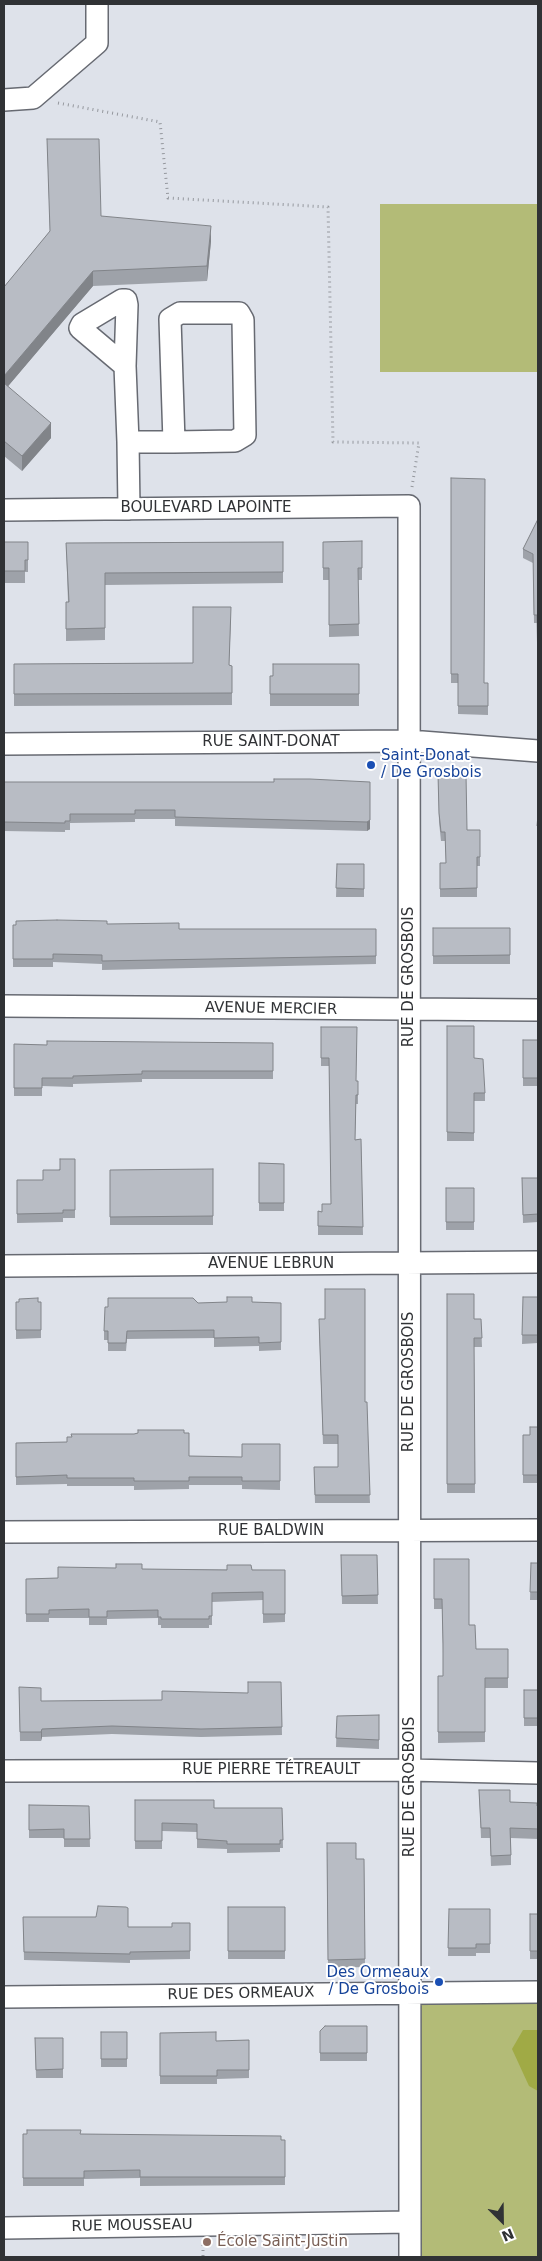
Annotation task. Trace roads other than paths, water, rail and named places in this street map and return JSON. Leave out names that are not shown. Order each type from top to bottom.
[{"type":"street","points":[[4,100],[33,98],[97,43],[97,4]]},
{"type":"street","points":[[128,442],[174,442],[235,440],[245,435],[243,320],[238,313],[180,313],[170,319],[174,442]]},
{"type":"street","points":[[126,366],[129,509]]},
{"type":"street","name":"BOULEVARD LAPOINTE","points":[[4,510],[409,506]]},
{"type":"street","name":"RUE DE GROSBOIS","points":[[409,506],[410,2257]]},
{"type":"street","name":"RUE SAINT-DONAT","points":[[4,744],[409,741],[538,751]]},
{"type":"street","name":"AVENUE MERCIER","points":[[4,1006],[538,1010]]},
{"type":"street","name":"AVENUE LEBRUN","points":[[4,1266],[538,1262]]},
{"type":"street","name":"RUE BALDWIN","points":[[4,1532],[538,1530]]},
{"type":"street","name":"RUE PIERRE TÉTREAULT","points":[[4,1771],[410,1770],[538,1773]]},
{"type":"street","name":"RUE DES ORMEAUX","points":[[4,1997],[538,1992]]},
{"type":"street","name":"RUE MOUSSEAU","points":[[4,2228],[410,2222]]},
{"type":"place","name":"Saint-Donat / De Grosbois","points":[[371,765]]},
{"type":"place","name":"Des Ormeaux / De Grosbois","points":[[439,1982]]},
{"type":"place","name":"École Saint-Justin","points":[[207,2242]]}]
